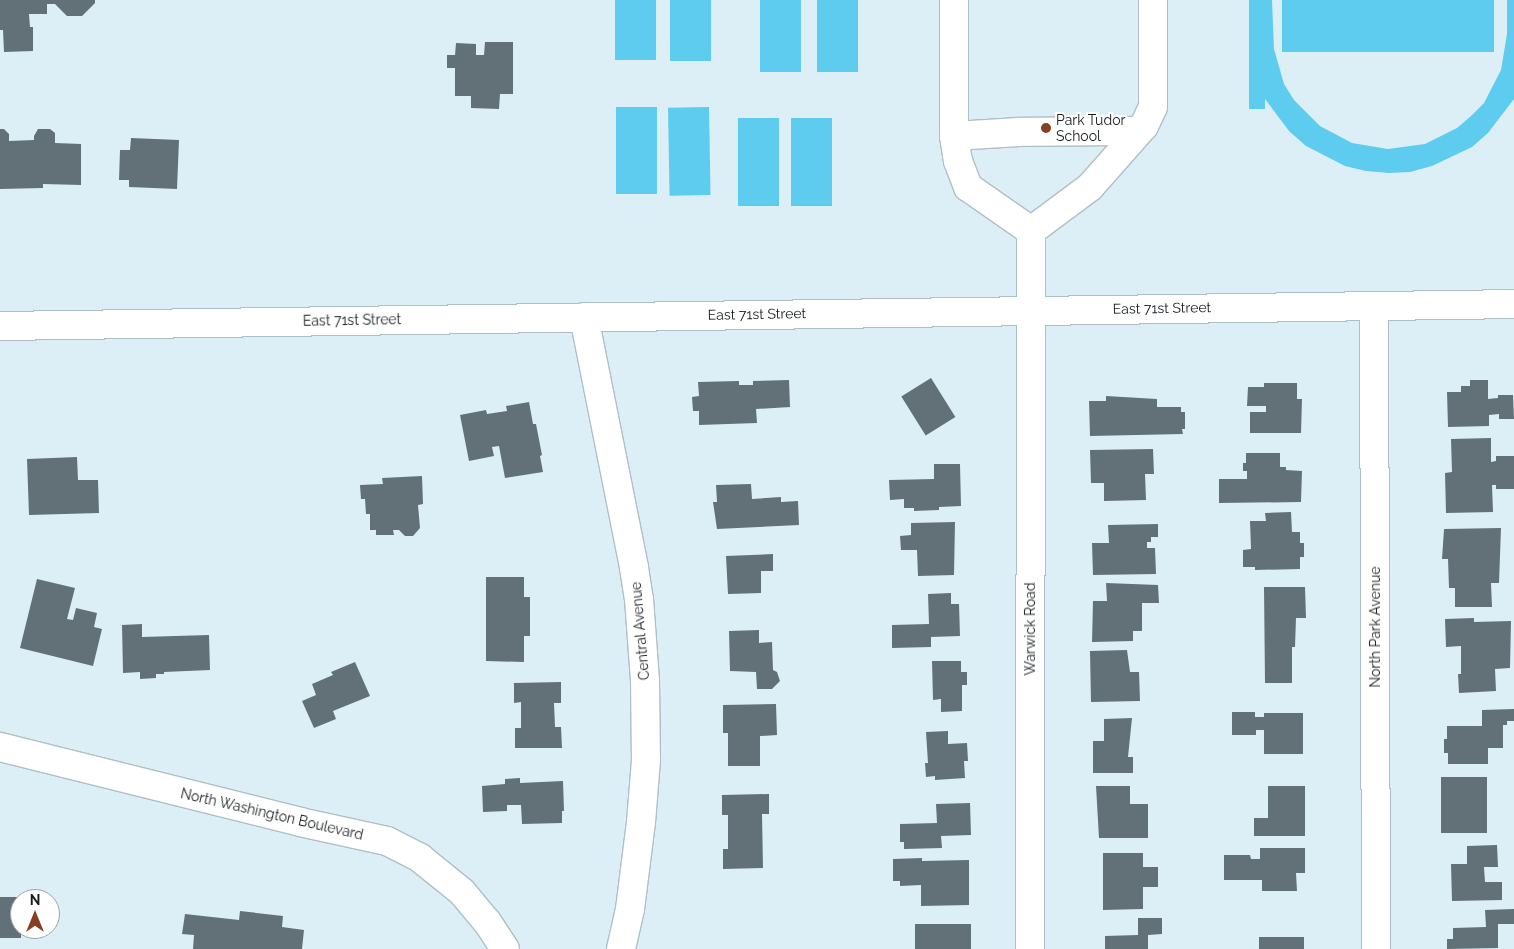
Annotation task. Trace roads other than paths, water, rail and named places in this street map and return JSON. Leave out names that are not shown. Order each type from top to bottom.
[{"type":"street","points":[[954,0],[954,136],[958,161],[968,186],[1031,231],[1090,187],[1144,126],[1153,107],[1153,0]]},
{"type":"street","points":[[954,136],[1019,132],[1138,131]]},
{"type":"street","name":"Warwick Road","points":[[1030,949],[1031,231]]},
{"type":"street","name":"East 71st Street","points":[[0,326],[1514,304]]},
{"type":"street","name":"North Park Avenue","points":[[1374,306],[1376,949]]},
{"type":"street","name":"Central Avenue","points":[[584,317],[634,568],[645,681],[646,760],[641,822],[630,910],[621,949]]},
{"type":"street","name":"North Washington Boulevard","points":[[0,747],[300,822],[387,841],[420,858],[462,892],[488,923],[506,949]]},
{"type":"place","name":"Park Tudor School","points":[[1046,128]]}]
